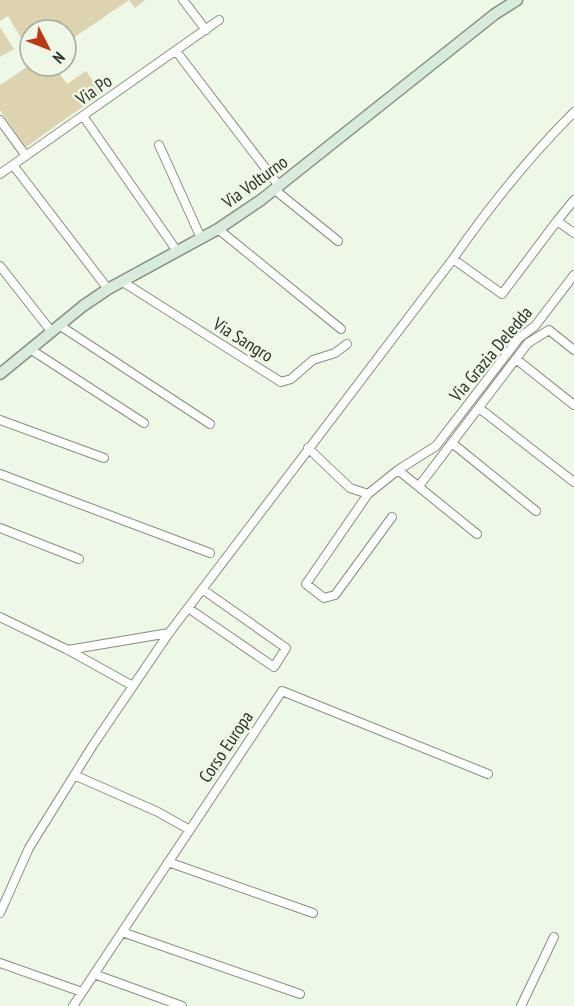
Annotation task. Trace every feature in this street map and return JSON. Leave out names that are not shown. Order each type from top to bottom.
[{"type":"street","points":[[183,0],[206,30]]},
{"type":"street","name":"Via Volturno","points":[[0,374],[55,328],[108,289],[218,229],[277,188],[495,14],[517,0]]},
{"type":"street","name":"Via Po","points":[[0,174],[219,20]]},
{"type":"street","points":[[176,51],[277,188],[338,242]]},
{"type":"street","points":[[0,913],[29,848],[74,775],[169,633],[453,259],[482,217],[517,174],[574,112]]},
{"type":"street","points":[[83,116],[177,251]]},
{"type":"street","points":[[0,120],[26,156]]},
{"type":"street","points":[[159,145],[201,238]]},
{"type":"street","points":[[13,165],[108,289]]},
{"type":"street","name":"Via Grazia Deledda","points":[[453,259],[502,294],[574,200]]},
{"type":"street","points":[[557,221],[574,233]]},
{"type":"street","points":[[218,229],[341,329]]},
{"type":"street","points":[[0,266],[55,328],[210,424]]},
{"type":"street","name":"Via Grazia Deledda","points":[[392,517],[335,595],[324,598],[306,584],[368,494],[398,470],[436,446],[519,338],[535,326],[574,274]]},
{"type":"street","name":"Via Sangro","points":[[123,282],[281,382],[291,379],[313,360],[335,353],[347,344]]},
{"type":"street","points":[[419,486],[528,343],[549,330],[574,350]]},
{"type":"street","points":[[30,349],[144,423]]},
{"type":"street","points":[[516,359],[574,405]]},
{"type":"street","points":[[479,408],[574,482]]},
{"type":"street","points":[[0,420],[104,458]]},
{"type":"street","points":[[452,443],[536,512]]},
{"type":"street","points":[[308,448],[350,488],[368,494]]},
{"type":"street","points":[[398,470],[477,534]]},
{"type":"street","points":[[0,474],[210,553]]},
{"type":"street","points":[[0,528],[79,559]]},
{"type":"street","points":[[188,608],[274,666],[286,648],[202,589]]},
{"type":"street","points":[[0,617],[68,650],[133,686]]},
{"type":"street","points":[[68,650],[169,633]]},
{"type":"street","name":"Corso Europa","points":[[73,1006],[282,691],[488,774]]},
{"type":"street","points":[[74,775],[158,812],[189,830]]},
{"type":"street","points":[[168,862],[314,913]]},
{"type":"street","points":[[122,932],[300,994]]},
{"type":"street","points":[[521,1006],[554,937]]},
{"type":"street","points":[[0,963],[82,992]]},
{"type":"street","points":[[94,974],[182,1006]]},
{"type":"shaded area","points":[[0,0],[129,0],[78,35],[78,18],[18,18],[18,33],[8,16],[0,21]]},
{"type":"shaded area","points":[[129,0],[145,0],[135,8]]},
{"type":"shaded area","points":[[0,27],[14,49],[0,57]]},
{"type":"shaded area","points":[[86,71],[102,93],[26,147],[0,110],[0,85],[18,73],[18,78],[63,78],[67,84]]}]
